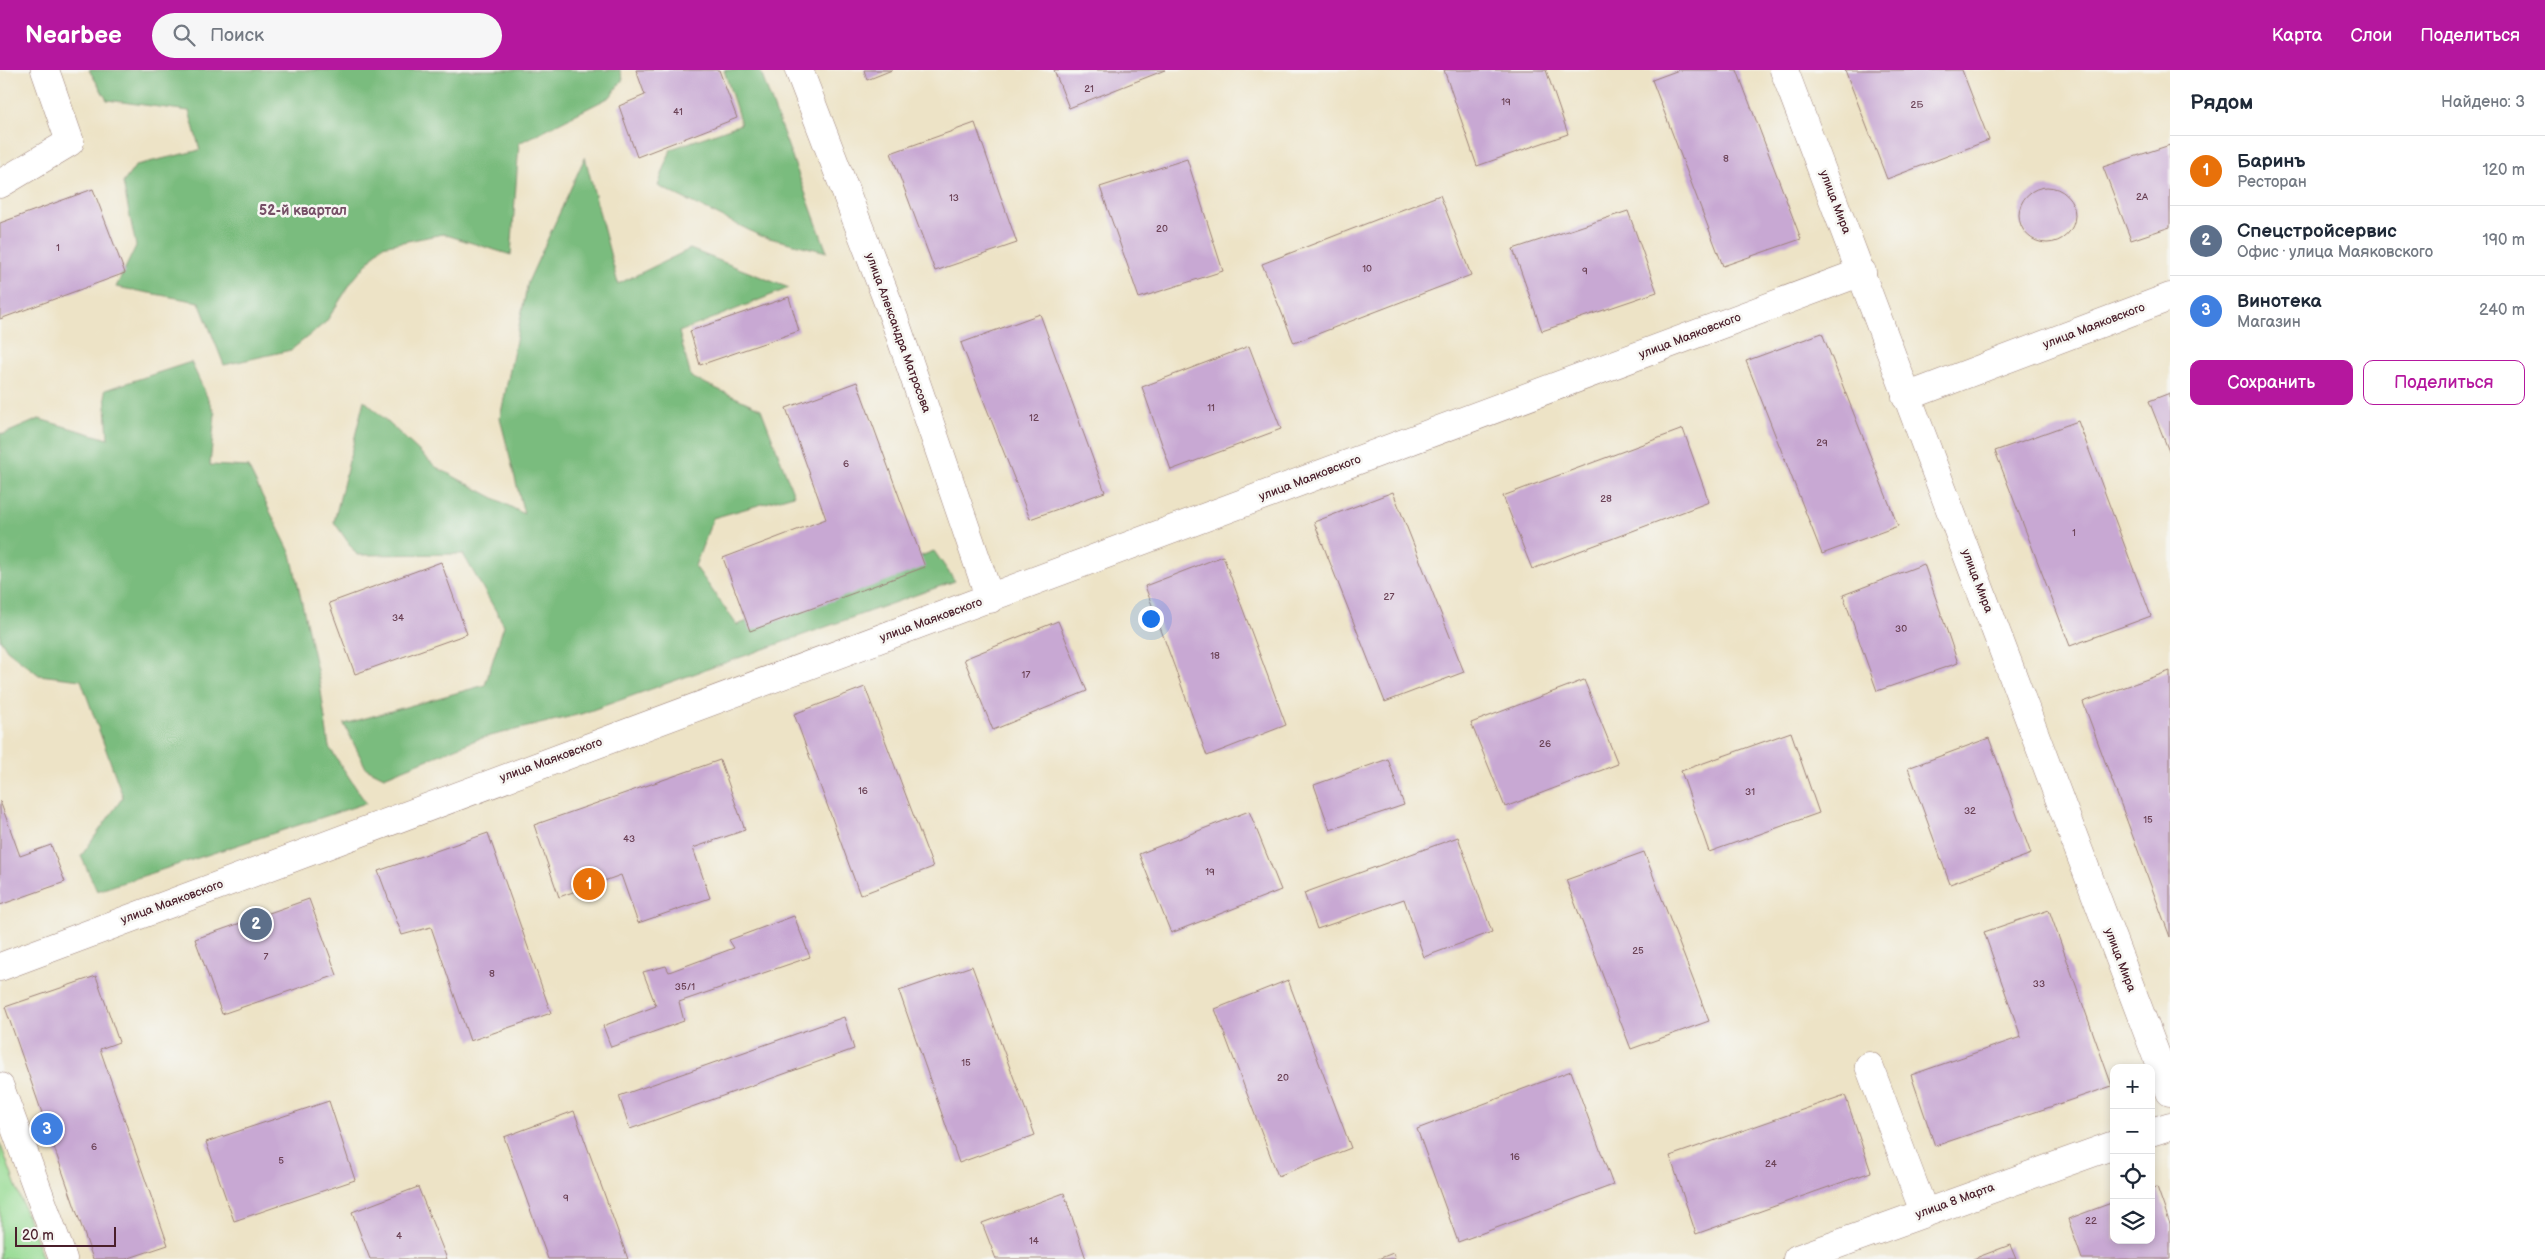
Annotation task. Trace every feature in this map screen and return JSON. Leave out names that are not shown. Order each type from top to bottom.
[{"type":"street","points":[[0,184],[70,142],[45,70]]},
{"type":"street","name":"улица Александра Матросова","points":[[799,70],[894,318],[990,599]]},
{"type":"street","name":"улица Мира","points":[[1784,70],[1862,272],[1906,397],[2170,1092]]},
{"type":"street","name":"улица Маяковского","points":[[0,967],[109,925],[329,846],[494,781],[990,599],[1150,537],[1862,272]]},
{"type":"street","name":"улица Маяковского","points":[[1906,397],[2170,296]]},
{"type":"street","points":[[1869,1066],[1924,1212]]},
{"type":"street","points":[[0,1087],[62,1259]]},
{"type":"street","points":[[2155,1131],[2170,1126]]},
{"type":"street","name":"улица 8 Марта","points":[[1797,1259],[2110,1146]]},
{"type":"green space","points":[[89,70],[620,70],[623,79],[610,97],[519,143],[511,255],[443,234],[382,246],[353,280],[326,322],[291,350],[224,365],[199,302],[116,287],[136,246],[123,183],[136,165],[200,150],[189,111],[107,100]]},
{"type":"green space","points":[[724,70],[760,70],[827,252],[761,236],[658,186],[671,149],[741,124]]},
{"type":"green space","points":[[585,157],[618,284],[690,249],[789,288],[679,332],[691,377],[761,409],[794,495],[713,518],[695,566],[737,625],[934,551],[955,581],[581,714],[478,739],[384,777],[366,768],[344,724],[485,685],[504,625],[463,554],[357,555],[334,522],[364,400],[436,467],[524,514],[500,418],[528,282]]},
{"type":"green space","points":[[191,362],[215,414],[210,465],[248,467],[291,554],[320,684],[329,747],[366,803],[97,891],[81,856],[123,797],[81,680],[39,675],[7,650],[0,639],[0,433],[4,434],[39,419],[108,439],[105,390]]},
{"type":"green space","points":[[0,1143],[43,1259],[0,1259]]},
{"type":"building","points":[[636,70],[719,70],[737,118],[637,157],[619,106],[645,95]]},
{"type":"building","points":[[864,70],[892,70],[867,80]]},
{"type":"building","points":[[1054,70],[1165,70],[1069,108]]},
{"type":"building","points":[[1444,70],[1546,70],[1568,134],[1477,166]]},
{"type":"building","points":[[1679,70],[1737,70],[1801,239],[1723,266],[1652,80]]},
{"type":"building","points":[[1845,70],[1962,70],[1989,140],[1887,179]]},
{"type":"building","points":[[975,123],[1017,243],[935,271],[891,153]]},
{"type":"building","points":[[2170,145],[2170,227],[2131,240],[2103,167]]},
{"type":"building","points":[[1187,159],[1223,271],[1139,298],[1100,187]]},
{"type":"building","points":[[2047,187],[2058,189],[2067,195],[2073,204],[2075,215],[2073,226],[2067,235],[2058,241],[2047,243],[2036,241],[2027,235],[2021,226],[2019,215],[2021,204],[2027,195],[2036,189]]},
{"type":"building","points":[[93,189],[125,273],[0,319],[0,223]]},
{"type":"building","points":[[1440,195],[1471,275],[1294,343],[1262,264]]},
{"type":"building","points":[[1628,211],[1657,292],[1542,331],[1513,249]]},
{"type":"building","points":[[789,297],[799,331],[700,365],[690,331]]},
{"type":"building","points":[[1040,314],[1105,492],[1030,519],[961,343]]},
{"type":"building","points":[[1822,333],[1898,526],[1822,554],[1746,361]]},
{"type":"building","points":[[1249,346],[1281,429],[1171,470],[1142,387]]},
{"type":"building","points":[[857,382],[925,567],[750,631],[723,558],[826,519],[786,408]]},
{"type":"building","points":[[2170,393],[2170,454],[2149,401]]},
{"type":"building","points":[[2078,421],[2151,616],[2070,646],[1995,451]]},
{"type":"building","points":[[1683,429],[1709,502],[1532,569],[1503,496]]},
{"type":"building","points":[[1393,492],[1464,672],[1385,702],[1314,522]]},
{"type":"building","points":[[1223,556],[1286,725],[1207,756],[1145,586]]},
{"type":"building","points":[[441,562],[467,634],[355,674],[329,603]]},
{"type":"building","points":[[1924,564],[1958,663],[1877,691],[1843,595]]},
{"type":"building","points":[[1058,621],[1087,691],[993,730],[964,659]]},
{"type":"building","points":[[2170,671],[2170,937],[2083,702]]},
{"type":"building","points":[[1584,680],[1618,764],[1505,807],[1471,723]]},
{"type":"building","points":[[865,687],[933,867],[860,895],[794,714]]},
{"type":"building","points":[[1791,732],[1819,813],[1709,852],[1681,771]]},
{"type":"building","points":[[1989,738],[2031,854],[1950,884],[1908,768]]},
{"type":"building","points":[[1388,759],[1404,805],[1330,830],[1314,785]]},
{"type":"building","points":[[720,760],[745,830],[693,848],[710,898],[638,923],[621,875],[559,897],[534,825]]},
{"type":"building","points":[[0,801],[20,856],[51,845],[65,882],[0,905]]},
{"type":"building","points":[[1249,811],[1281,890],[1171,933],[1139,854]]},
{"type":"building","points":[[488,833],[551,1013],[470,1041],[431,927],[402,935],[378,871]]},
{"type":"building","points":[[1458,837],[1492,932],[1424,957],[1404,899],[1317,929],[1304,893]]},
{"type":"building","points":[[1644,852],[1709,1021],[1631,1049],[1566,880]]},
{"type":"building","points":[[309,899],[337,975],[222,1014],[195,939]]},
{"type":"building","points":[[2049,910],[2110,1080],[2110,1087],[1935,1146],[1911,1075],[2021,1037],[1984,932]]},
{"type":"building","points":[[794,916],[810,957],[679,1002],[684,1021],[611,1047],[603,1026],[656,1006],[643,972],[666,966],[669,972],[734,948],[729,940]]},
{"type":"building","points":[[972,966],[1035,1135],[959,1163],[899,991]]},
{"type":"building","points":[[96,976],[119,1042],[100,1049],[168,1245],[126,1259],[93,1259],[5,1007]]},
{"type":"building","points":[[1288,980],[1351,1148],[1278,1176],[1215,1009]]},
{"type":"building","points":[[844,1017],[854,1049],[630,1129],[619,1096]]},
{"type":"building","points":[[1571,1071],[1613,1185],[1458,1242],[1417,1129]]},
{"type":"building","points":[[1845,1095],[1871,1172],[1696,1234],[1670,1156]]},
{"type":"building","points":[[329,1101],[355,1180],[234,1221],[206,1142]]},
{"type":"building","points":[[574,1111],[628,1259],[548,1259],[504,1137]]},
{"type":"building","points":[[418,1187],[447,1259],[370,1259],[352,1212]]},
{"type":"building","points":[[2157,1187],[2170,1224],[2170,1259],[2082,1259],[2068,1219],[2110,1203],[2110,1244],[2155,1244],[2155,1188]]},
{"type":"building","points":[[1064,1193],[1086,1259],[996,1259],[982,1223]]},
{"type":"building","points":[[2010,1245],[2016,1259],[1973,1259]]},
{"type":"building","points":[[1393,1253],[1395,1259],[1378,1259]]},
{"type":"place","name":"Баринъ","points":[[589,884]]},
{"type":"place","name":"Спецстройсервис","points":[[256,924]]},
{"type":"place","name":"Винотека","points":[[47,1129]]},
{"type":"district","name":"52-й квартал","points":[[303,210]]}]
